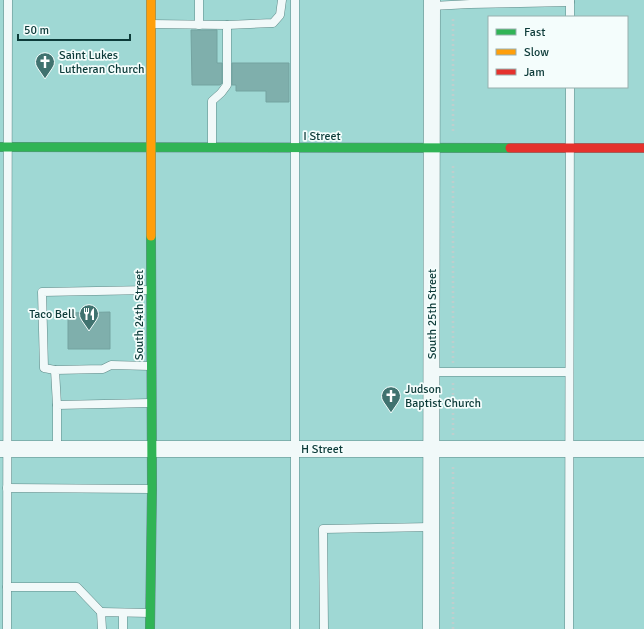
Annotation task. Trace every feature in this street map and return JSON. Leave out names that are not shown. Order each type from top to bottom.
[{"type":"street","name":"South 24th Street","points":[[150,629],[152,489],[151,0]]},
{"type":"street","name":"South 25th Street","points":[[432,3],[432,629]]},
{"type":"street","name":"I Street","points":[[4,147],[644,148]]},
{"type":"street","name":"H Street","points":[[4,449],[644,449]]},
{"type":"lane","points":[[7,629],[7,488],[4,449],[4,147],[8,0]]},
{"type":"lane","points":[[199,0],[199,24]]},
{"type":"lane","points":[[151,24],[273,23],[280,15],[282,0]]},
{"type":"lane","points":[[295,629],[296,0]]},
{"type":"lane","points":[[432,3],[453,5],[570,1],[570,16]]},
{"type":"lane","points":[[212,148],[212,101],[227,85],[227,24]]},
{"type":"lane","points":[[569,629],[570,88]]},
{"type":"lane","points":[[151,290],[42,292],[44,368],[55,370],[103,369],[111,365],[151,366]]},
{"type":"lane","points":[[55,370],[57,449]]},
{"type":"lane","points":[[432,372],[569,372]]},
{"type":"lane","points":[[56,405],[151,403]]},
{"type":"lane","points":[[7,488],[152,489]]},
{"type":"lane","points":[[324,629],[323,529],[431,527]]},
{"type":"lane","points":[[7,587],[77,587],[101,612],[102,629]]},
{"type":"lane","points":[[101,612],[150,613]]},
{"type":"lane","points":[[123,613],[123,629]]},
{"type":"path","points":[[452,629],[453,5]]},
{"type":"building","points":[[191,30],[217,30],[217,63],[222,63],[222,83],[220,85],[192,85]]},
{"type":"building","points":[[232,63],[289,63],[289,102],[266,102],[266,91],[236,91],[236,85],[232,85]]},
{"type":"building","name":"Taco Bell","points":[[110,312],[110,349],[68,349],[68,313]]},
{"type":"traffic: fast","points":[[0,147],[510,148]]},
{"type":"traffic: fast","points":[[150,629],[152,489],[151,236]]},
{"type":"traffic: slow","points":[[151,0],[151,236]]},
{"type":"traffic: jam","points":[[510,148],[644,148]]},
{"type":"place","name":"Saint Lukes Lutheran Church","points":[[45,79]]},
{"type":"place","name":"Taco Bell","points":[[89,331]]},
{"type":"place","name":"Judson Baptist Church","points":[[391,413]]}]
